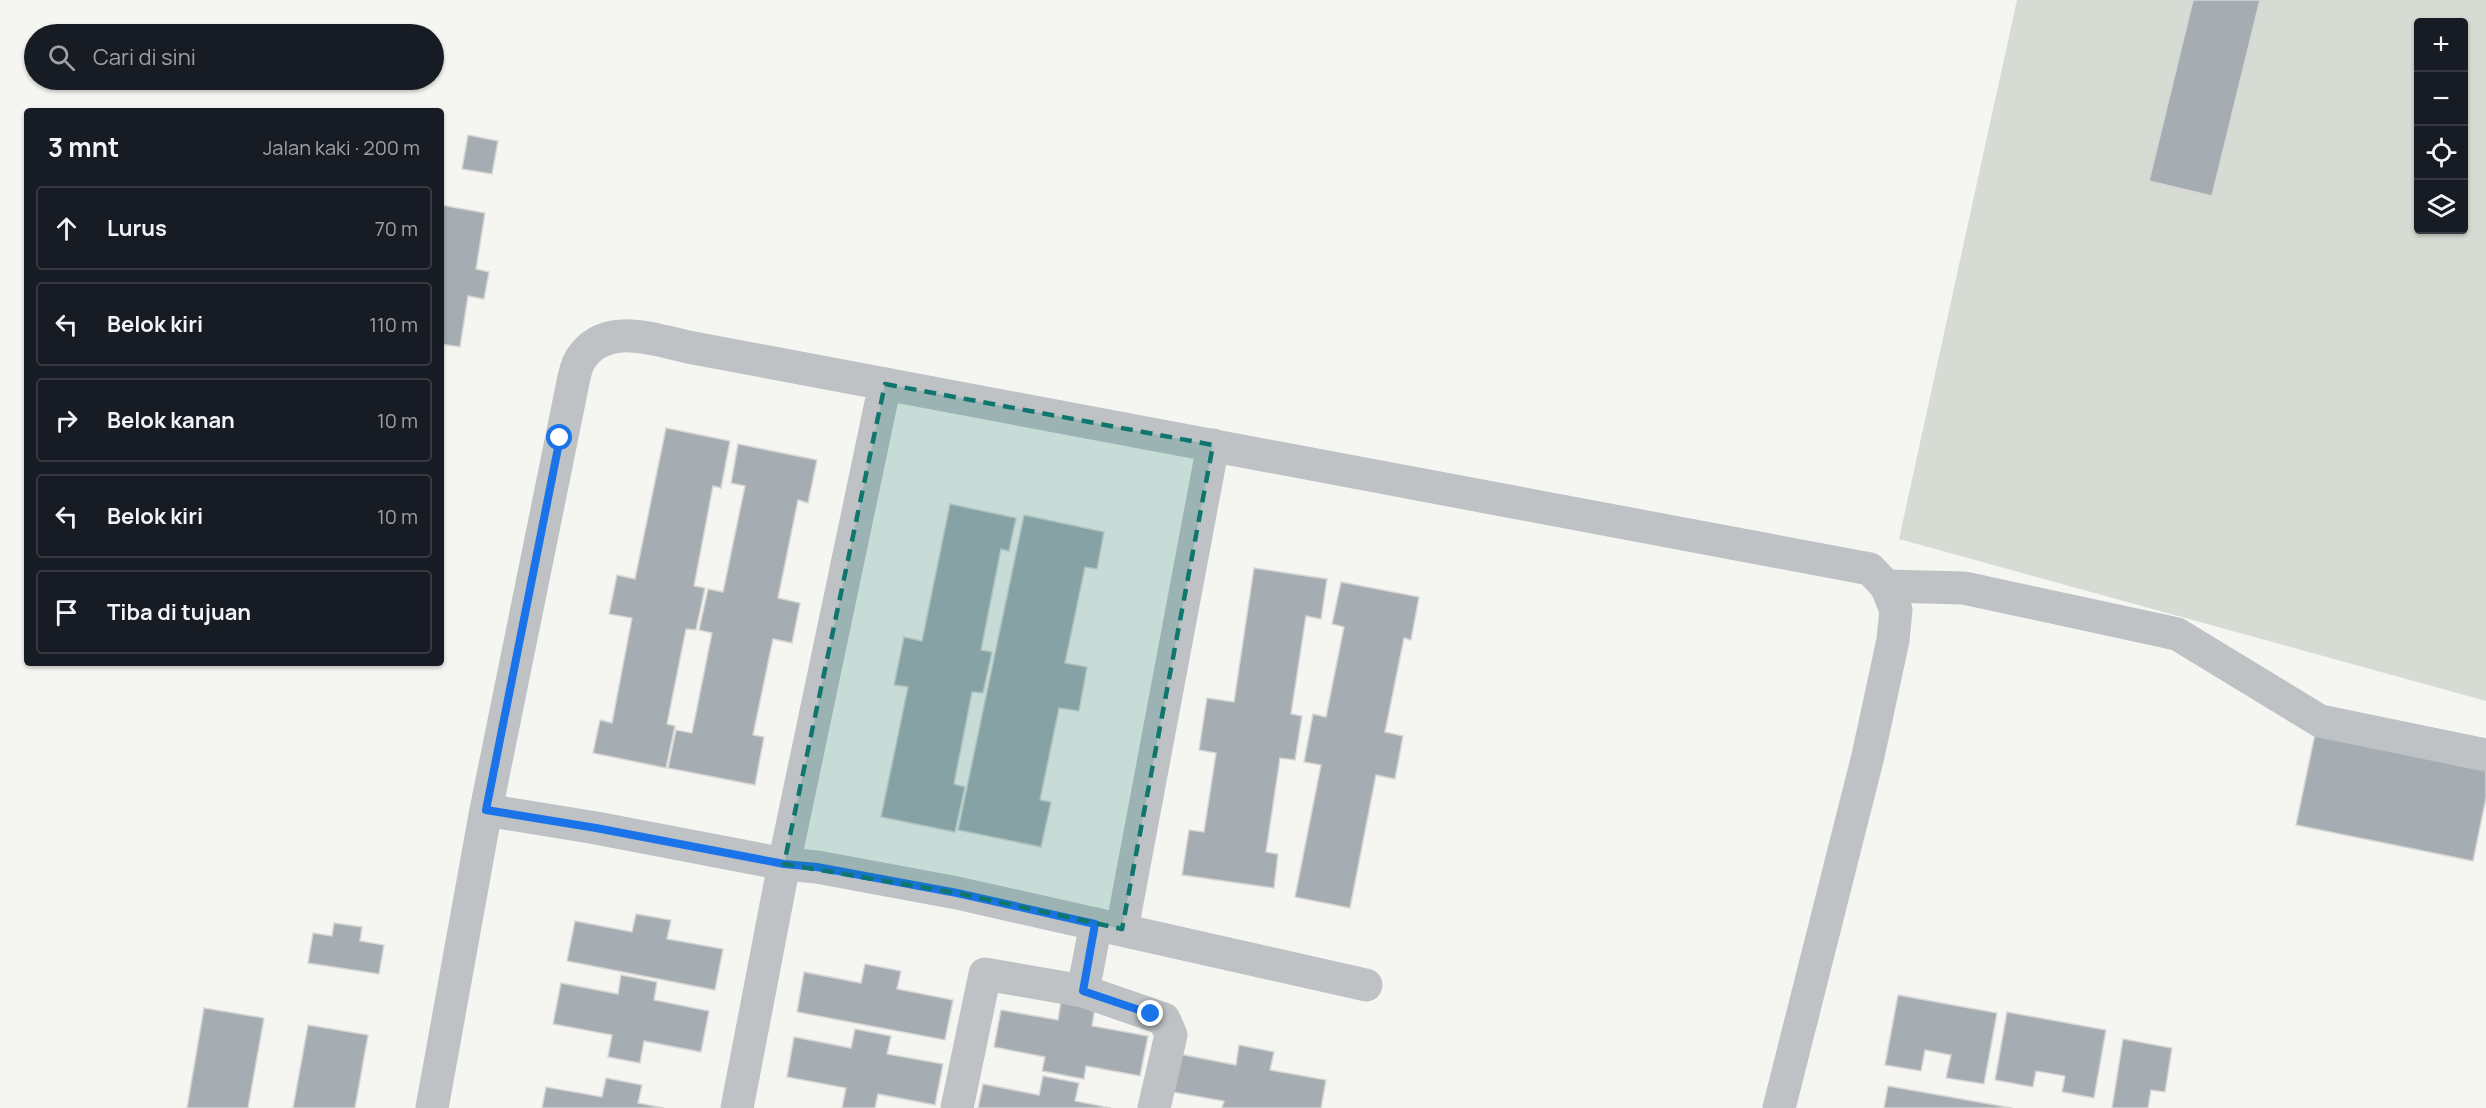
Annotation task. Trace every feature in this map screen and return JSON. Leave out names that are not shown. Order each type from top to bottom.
[{"type":"street","points":[[432,1108],[486,810],[560,438],[580,360],[592,347],[606,338],[636,335],[1870,569],[1886,586],[1896,609],[1893,640],[1868,756],[1779,1108]]},
{"type":"street","points":[[737,1108],[784,864],[885,384]]},
{"type":"street","points":[[1083,991],[1108,927],[1213,446]]},
{"type":"street","points":[[1886,586],[1964,588],[2176,634],[2320,721],[2486,755]]},
{"type":"street","points":[[486,810],[957,893],[1366,985]]},
{"type":"street","points":[[957,1108],[985,974],[1083,991],[1164,1019],[1171,1035],[1154,1108]]},
{"type":"highlighted area","points":[[885,384],[1213,445],[1122,929],[957,893],[784,864]]},
{"type":"shaded area","points":[[2017,0],[2486,0],[2486,701],[1899,539]]},
{"type":"building","points":[[2193,0],[2260,0],[2212,196],[2149,181]]},
{"type":"building","points":[[468,135],[498,141],[492,174],[462,169]]},
{"type":"building","points":[[444,206],[485,213],[476,269],[489,272],[484,299],[468,296],[460,347],[444,344]]},
{"type":"building","points":[[666,428],[730,441],[721,488],[713,486],[694,586],[705,588],[696,630],[686,629],[667,724],[675,726],[666,768],[593,753],[600,720],[612,723],[632,618],[609,614],[617,575],[635,579]]},
{"type":"building","points":[[738,444],[817,460],[808,503],[798,500],[778,598],[800,603],[792,643],[773,639],[753,735],[764,737],[755,785],[668,768],[676,730],[692,733],[712,633],[699,630],[708,589],[723,592],[745,486],[731,483]]},
{"type":"building","points":[[950,504],[1016,518],[1009,551],[1001,549],[981,650],[992,652],[983,693],[972,692],[954,784],[965,787],[955,832],[881,817],[908,687],[894,685],[904,637],[922,641]]},
{"type":"building","points":[[1024,515],[1104,532],[1097,569],[1085,567],[1065,663],[1087,667],[1079,711],[1059,708],[1040,800],[1051,802],[1041,847],[958,830]]},
{"type":"building","points":[[1254,568],[1327,579],[1321,619],[1306,616],[1291,714],[1302,716],[1295,760],[1280,758],[1266,852],[1278,854],[1274,888],[1182,875],[1189,830],[1204,832],[1216,753],[1199,750],[1207,698],[1234,702]]},
{"type":"building","points":[[1341,582],[1419,597],[1411,640],[1404,638],[1385,732],[1403,736],[1395,779],[1376,775],[1350,908],[1295,897],[1321,765],[1304,762],[1313,714],[1326,717],[1344,627],[1332,624]]},
{"type":"building","points":[[2315,734],[2486,769],[2486,798],[2473,861],[2296,825]]},
{"type":"building","points":[[636,914],[671,920],[667,939],[723,949],[715,990],[567,961],[575,921],[632,932]]},
{"type":"building","points":[[334,923],[362,927],[360,941],[384,945],[379,974],[308,963],[313,933],[332,936]]},
{"type":"building","points":[[865,964],[901,971],[897,989],[953,1000],[945,1040],[797,1012],[804,972],[861,983]]},
{"type":"building","points":[[621,975],[657,982],[654,1000],[709,1011],[701,1052],[644,1041],[640,1063],[608,1057],[612,1035],[553,1024],[561,983],[618,994]]},
{"type":"building","points":[[1898,995],[1997,1013],[1984,1084],[1946,1078],[1951,1055],[1925,1050],[1921,1071],[1885,1065]]},
{"type":"building","points":[[1061,1001],[1095,1008],[1092,1026],[1148,1036],[1140,1076],[1086,1066],[1084,1079],[1042,1071],[1045,1057],[994,1047],[1001,1010],[1058,1020]]},
{"type":"building","points":[[204,1008],[264,1018],[248,1108],[187,1108]]},
{"type":"building","points":[[2007,1012],[2106,1030],[2094,1098],[2062,1092],[2065,1076],[2036,1071],[2033,1087],[1995,1080]]},
{"type":"building","points":[[308,1025],[368,1035],[355,1108],[293,1108]]},
{"type":"building","points":[[855,1029],[891,1036],[887,1054],[943,1064],[935,1105],[878,1094],[875,1108],[842,1108],[846,1088],[787,1077],[794,1037],[851,1048]]},
{"type":"building","points":[[2123,1039],[2172,1048],[2165,1092],[2151,1090],[2148,1108],[2112,1108]]},
{"type":"building","points":[[1239,1045],[1274,1052],[1270,1070],[1326,1080],[1321,1108],[1222,1108],[1224,1101],[1172,1092],[1179,1054],[1236,1065]]},
{"type":"building","points":[[1043,1076],[1079,1083],[1075,1101],[1111,1108],[978,1108],[983,1084],[1039,1095]]},
{"type":"building","points":[[606,1078],[642,1085],[638,1103],[664,1108],[542,1108],[546,1087],[602,1097]]},
{"type":"building","points":[[1888,1086],[2012,1108],[1884,1108]]},
{"type":"route","points":[[560,438],[486,810],[957,893],[1095,924],[1083,991],[1151,1014]]}]
